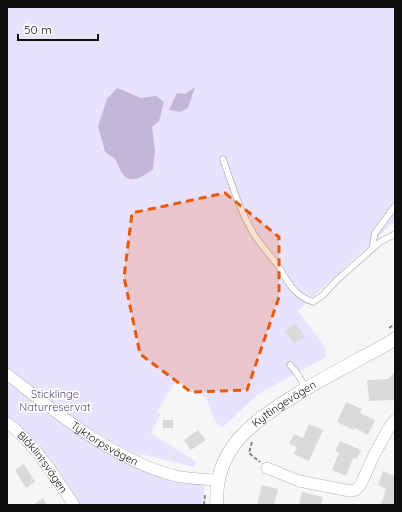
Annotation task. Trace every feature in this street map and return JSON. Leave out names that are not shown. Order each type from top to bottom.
[{"type":"street","name":"Kyttingevägen","points":[[217,505],[218,480],[222,469],[231,450],[242,435],[254,423],[271,410],[306,388],[394,341]]},
{"type":"street","name":"Tyktorpsvägen","points":[[7,374],[98,441],[121,455],[175,476],[218,480]]},
{"type":"street","points":[[266,468],[299,481],[350,491],[356,490],[361,484],[373,457],[390,426],[395,420]]},
{"type":"street","name":"Blåklintsvägen","points":[[7,423],[32,446],[74,505]]},
{"type":"lane","points":[[223,159],[238,202],[255,236],[276,263],[293,290],[302,298],[313,302],[323,295],[337,280],[380,242],[395,234]]},
{"type":"lane","points":[[372,249],[375,233],[395,206]]},
{"type":"lane","points":[[290,365],[306,388]]},
{"type":"path","points":[[253,441],[249,453],[266,468]]},
{"type":"highlighted area","points":[[225,193],[279,237],[279,297],[247,390],[191,392],[140,354],[124,277],[132,213]]},
{"type":"green space","name":"Sticklinge Naturreservat","points":[[7,7],[395,7],[395,221],[298,311],[326,349],[326,357],[258,394],[223,427],[216,423],[206,398],[177,379],[157,412],[161,413],[151,433],[196,462],[194,467],[141,454],[139,458],[205,486],[202,505],[79,505],[7,418]]},
{"type":"shaded area","points":[[195,87],[188,108],[180,112],[169,110],[177,93],[185,94]]},
{"type":"shaded area","points":[[117,88],[141,98],[156,96],[164,102],[159,121],[152,127],[155,151],[153,169],[142,177],[129,179],[126,177],[115,159],[105,152],[98,126],[107,99]]},
{"type":"building","points":[[296,324],[305,337],[294,344],[285,331]]},
{"type":"building","points":[[395,372],[395,398],[393,400],[369,401],[367,380],[388,379]]},
{"type":"building","points":[[346,402],[362,409],[360,413],[375,420],[368,435],[355,428],[354,430],[337,422]]},
{"type":"building","points":[[163,420],[173,420],[173,428],[163,428]]},
{"type":"building","points":[[309,424],[323,430],[309,461],[294,454],[297,447],[289,444],[294,434],[303,438]]},
{"type":"building","points":[[198,430],[206,440],[191,450],[184,440]]},
{"type":"building","points":[[340,441],[361,450],[357,459],[353,458],[346,476],[332,470],[339,453],[335,451]]},
{"type":"building","points":[[24,464],[35,482],[26,488],[15,470]]},
{"type":"building","points":[[383,471],[395,476],[395,505],[381,504],[386,489],[378,485]]},
{"type":"building","points":[[262,485],[278,489],[274,505],[257,505]]},
{"type":"building","points":[[302,492],[323,497],[321,505],[299,505]]},
{"type":"building","points":[[43,498],[47,505],[33,505]]}]
